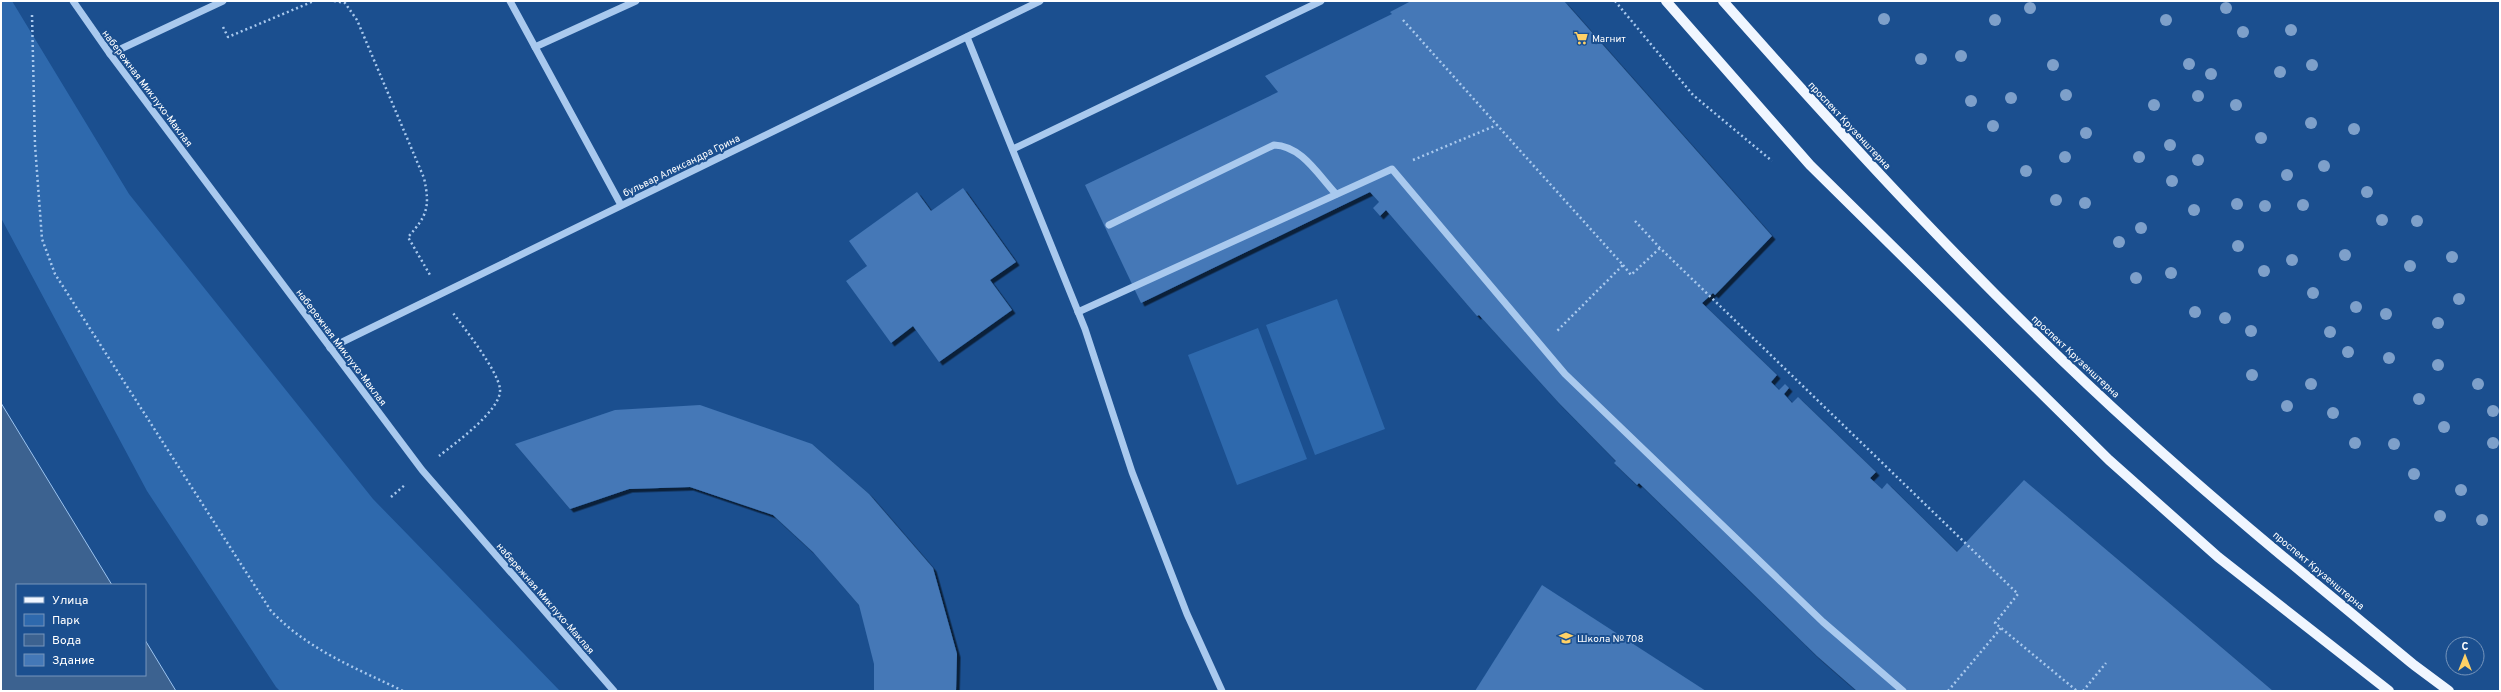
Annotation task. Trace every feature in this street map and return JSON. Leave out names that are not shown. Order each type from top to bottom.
[{"type":"main road","points":[[1666,1],[1810,165],[2109,460],[2218,557],[2389,691]]},
{"type":"main road","name":"проспект Крузенштерна","points":[[1723,1],[1842,136],[2008,308],[2138,431],[2408,660],[2449,691]]},
{"type":"street","name":"набережная Миклухо-Маклая","points":[[72,1],[110,54],[422,470],[614,691]]},
{"type":"street","points":[[110,54],[223,1]]},
{"type":"street","points":[[510,1],[621,206]]},
{"type":"street","points":[[535,47],[636,1]]},
{"type":"street","name":"бульвар Александра Грина","points":[[330,348],[1040,1]]},
{"type":"street","points":[[1014,149],[1321,1]]},
{"type":"street","points":[[967,37],[1014,149],[1078,312],[1132,472],[1187,614],[1222,691]]},
{"type":"street","points":[[1108,225],[1274,145],[1285,145],[1296,150],[1336,194]]},
{"type":"street","points":[[1078,312],[1392,169],[1565,374],[1823,622],[1903,691]]},
{"type":"path","points":[[228,37],[314,1]]},
{"type":"path","points":[[334,1],[345,2],[357,20],[424,178],[429,200],[423,220],[408,237],[440,293],[491,368],[500,390],[496,403],[485,417],[391,497]]},
{"type":"path","points":[[32,15],[35,145],[42,238],[55,274],[270,611],[291,632],[321,652],[403,691]]},
{"type":"path","points":[[1403,20],[1631,275],[1660,248]]},
{"type":"path","points":[[1392,169],[1497,125]]},
{"type":"path","points":[[1635,221],[1660,248],[2018,594],[1995,623],[2077,691]]},
{"type":"path","points":[[1542,346],[1622,265]]},
{"type":"path","points":[[1948,691],[2001,628]]},
{"type":"path","points":[[2083,691],[2106,663]]},
{"type":"green space","points":[[1,1],[12,1],[129,194],[373,499],[560,691],[280,691],[276,687],[147,491],[1,218]]},
{"type":"green space","points":[[1337,299],[1385,429],[1315,455],[1266,325]]},
{"type":"green space","points":[[1258,328],[1307,459],[1237,485],[1188,355]]},
{"type":"water","points":[[1,403],[111,584],[16,584],[16,676],[146,676],[146,642],[176,691],[1,691]]},
{"type":"building","points":[[1411,1],[1564,1],[1772,236],[1715,295],[1713,293],[1702,303],[1777,375],[1771,382],[1779,390],[1785,384],[1789,388],[1784,394],[1792,403],[1798,397],[1876,472],[1870,478],[1882,489],[1887,483],[1957,552],[2024,480],[2273,691],[1857,691],[1817,656],[1639,483],[1637,485],[1614,463],[1616,461],[1559,403],[1479,315],[1477,316],[1386,210],[1380,216],[1373,208],[1379,202],[1370,192],[1141,303],[1085,185],[1278,92],[1265,76],[1392,14],[1390,12]]},
{"type":"building","points":[[963,188],[1016,262],[990,280],[1012,310],[939,362],[913,326],[891,343],[846,281],[867,266],[849,241],[917,192],[931,211]]},
{"type":"building","points":[[700,405],[812,444],[869,494],[933,568],[957,654],[956,691],[874,691],[874,664],[859,605],[813,552],[773,515],[690,487],[629,489],[570,509],[515,444],[615,410]]},
{"type":"building","name":"Школа № 708","points":[[1542,585],[1706,691],[1475,691]]},
{"type":"place","name":"Магнит","points":[[1581,38]]},
{"type":"place","name":"Школа № 708","points":[[1566,638]]}]
